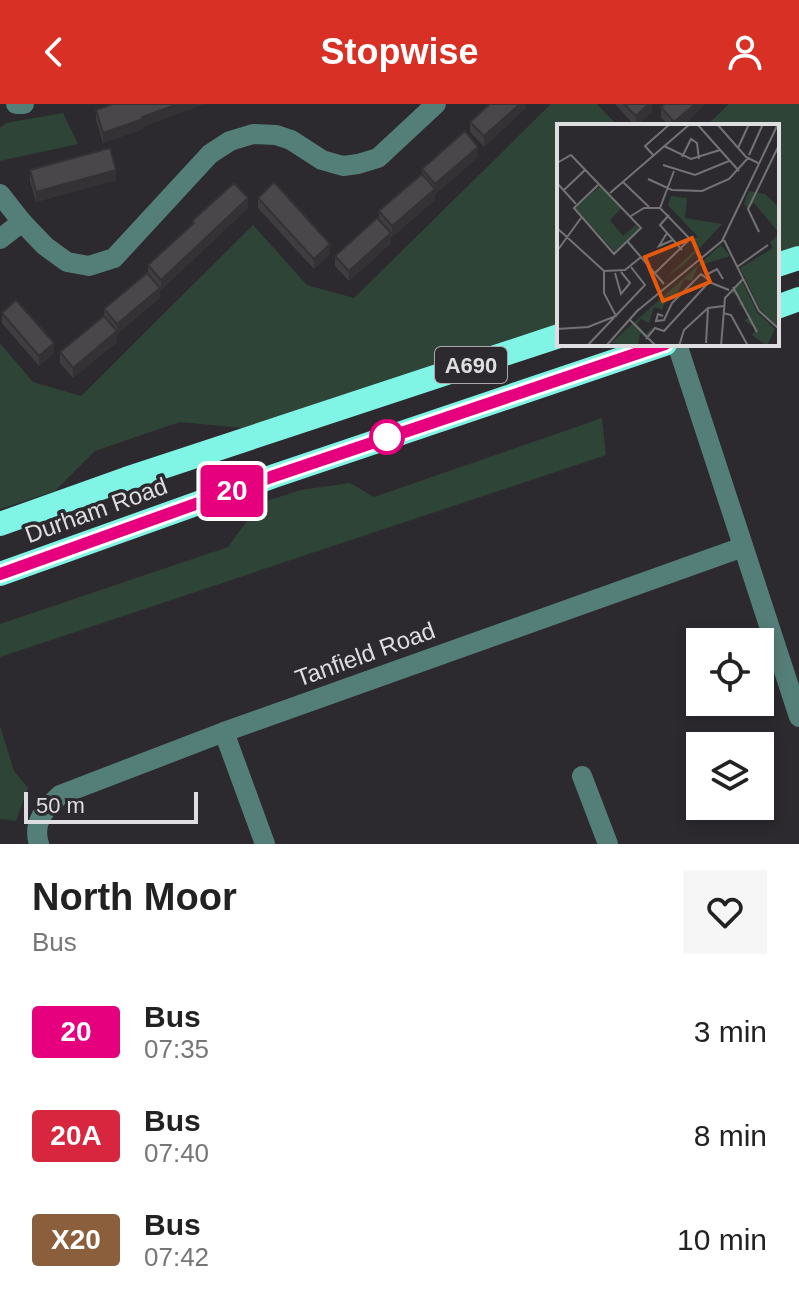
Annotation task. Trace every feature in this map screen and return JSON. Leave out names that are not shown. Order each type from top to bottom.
[{"type":"highway","points":[[779,264],[799,258]]},
{"type":"highway","points":[[779,306],[799,299]]},
{"type":"highway","name":"Durham Road","points":[[0,524],[140,474],[557,337]]},
{"type":"highway","name":"Durham Road","points":[[0,574],[274,476],[659,346]]},
{"type":"street","points":[[16,104],[24,104]]},
{"type":"street","points":[[0,194],[45,246],[67,262],[89,266],[114,258],[210,154],[230,141],[253,134],[276,135],[291,140],[322,160],[343,166],[358,164],[378,158],[436,104]]},
{"type":"street","points":[[0,239],[22,222]]},
{"type":"street","points":[[678,346],[799,717]]},
{"type":"street","name":"Tanfield Road","points":[[39,844],[36,833],[43,810],[60,795],[224,732],[743,547]]},
{"type":"street","points":[[224,732],[265,844]]},
{"type":"street","points":[[582,776],[608,844]]},
{"type":"green space","points":[[551,104],[597,104],[616,124],[557,124],[557,326],[243,428],[180,422],[95,451],[55,491],[0,509],[0,343],[33,382],[81,396],[253,225],[307,285],[354,298]]},
{"type":"green space","points":[[729,104],[799,104],[799,246],[779,253],[779,124],[708,124]]},
{"type":"green space","points":[[63,113],[78,144],[0,161],[0,128],[6,123]]},
{"type":"green space","points":[[602,418],[606,455],[0,657],[0,624],[228,547],[260,503],[301,490],[350,483],[374,497]]},
{"type":"green space","points":[[0,726],[14,771],[28,788],[16,821],[0,819]]},
{"type":"building","points":[[113,104],[178,104],[103,133],[96,110]]},
{"type":"building","points":[[490,104],[520,104],[484,136],[470,122]]},
{"type":"building","points":[[624,104],[649,104],[636,116]]},
{"type":"building","points":[[665,104],[695,104],[674,122],[661,107]]},
{"type":"building","points":[[465,131],[478,147],[435,184],[422,169]]},
{"type":"building","points":[[110,148],[116,170],[36,192],[30,170]]},
{"type":"building","points":[[422,174],[435,189],[392,226],[379,211]]},
{"type":"building","points":[[274,182],[330,244],[314,259],[258,198]]},
{"type":"building","points":[[234,183],[248,198],[161,280],[148,265]]},
{"type":"building","points":[[377,218],[391,233],[349,271],[335,256]]},
{"type":"building","points":[[147,273],[160,288],[117,324],[104,309]]},
{"type":"building","points":[[16,300],[54,343],[39,356],[2,313]]},
{"type":"building","points":[[104,316],[117,331],[73,368],[60,352]]},
{"type":"bus line","name":"20","points":[[0,574],[274,476],[659,346]]}]
